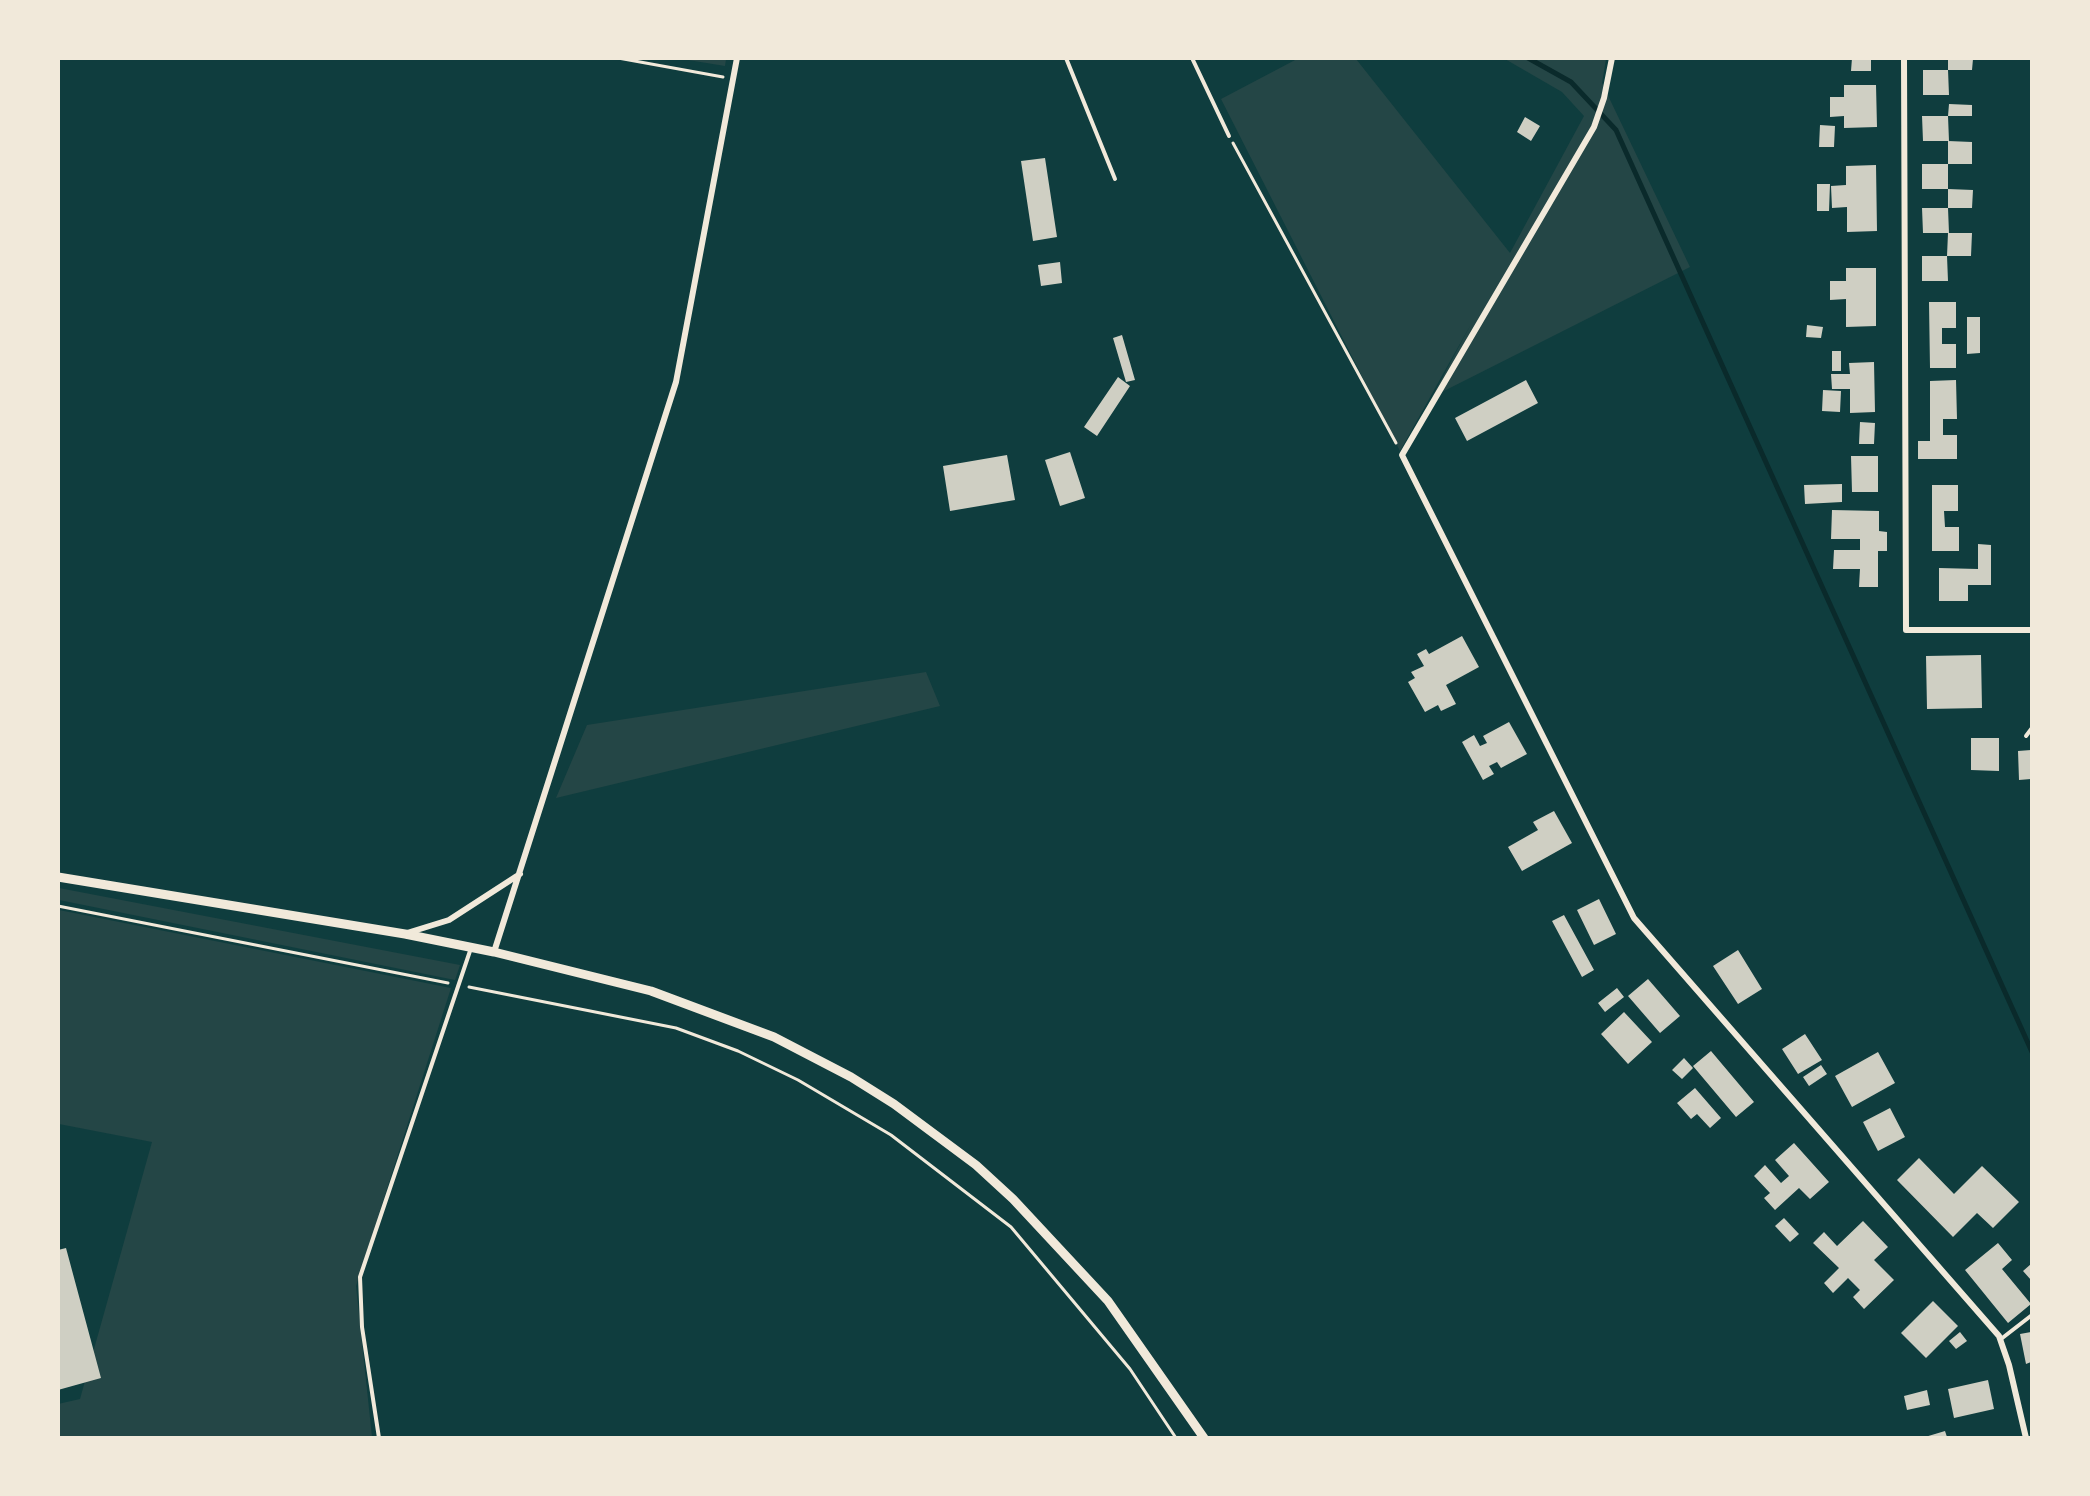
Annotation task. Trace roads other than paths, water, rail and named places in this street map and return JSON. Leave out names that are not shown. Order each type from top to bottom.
[{"type":"street","points":[[494,952],[676,382],[737,58]]},
{"type":"street","points":[[1612,58],[1604,98],[1594,127],[1402,455],[1634,918],[1983,1315],[2000,1340],[2009,1365],[2026,1437]]},
{"type":"street","points":[[1904,58],[1906,630],[2031,630]]},
{"type":"street","points":[[405,934],[449,920],[520,874]]},
{"type":"street","points":[[58,876],[405,934],[494,952],[651,990],[723,1016],[813,1056],[894,1104],[976,1165],[1049,1234],[1130,1330],[1204,1437]]},
{"type":"lane","points":[[1066,58],[1115,179]]},
{"type":"lane","points":[[1192,58],[1229,136]]},
{"type":"lane","points":[[2026,736],[2031,728]]},
{"type":"lane","points":[[378,1437],[362,1327],[360,1277],[471,948]]},
{"type":"lane","points":[[2000,1340],[2031,1315]]},
{"type":"waterway","points":[[1528,58],[1571,82],[1616,130],[2032,1052]]}]
